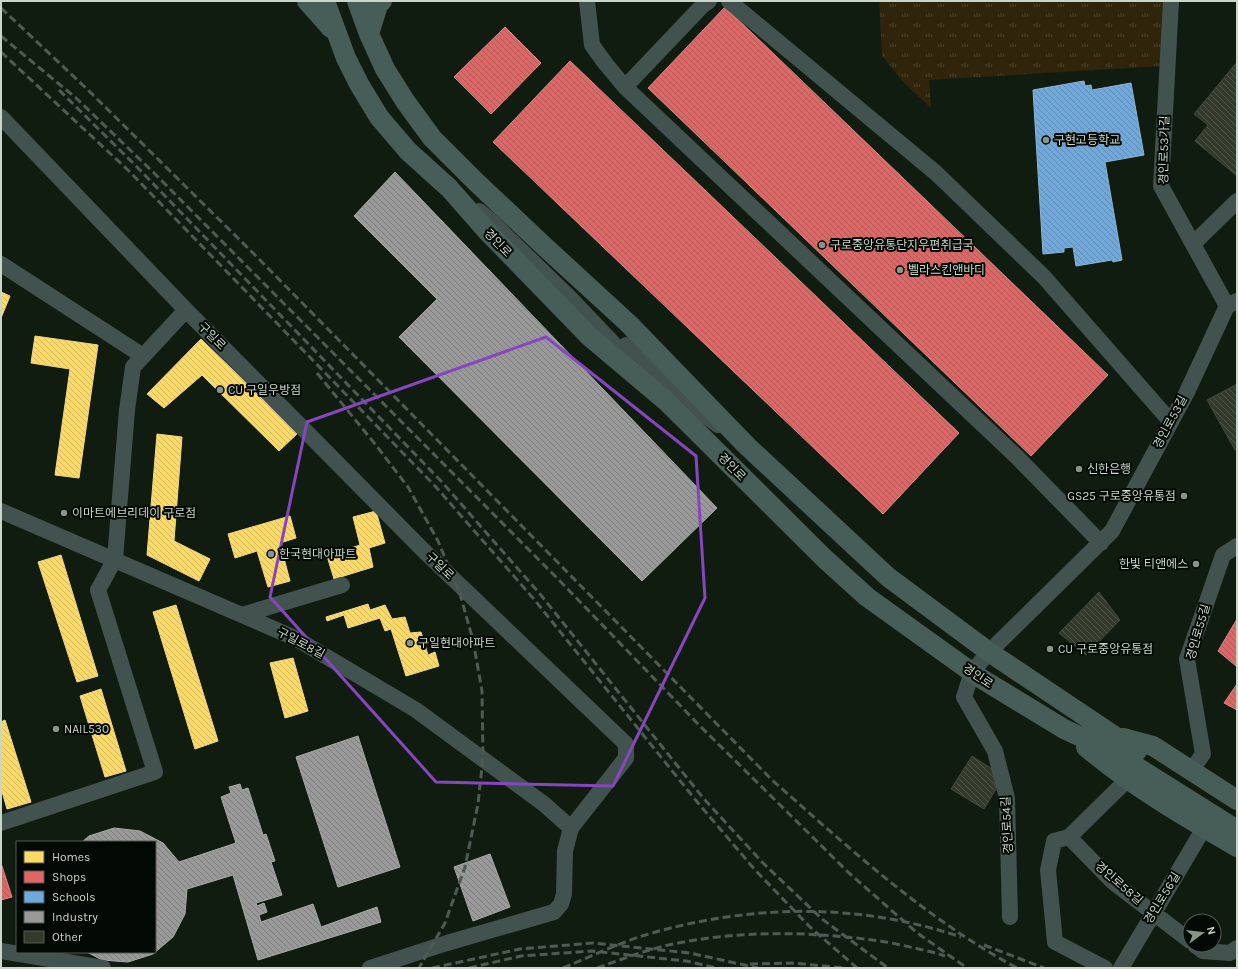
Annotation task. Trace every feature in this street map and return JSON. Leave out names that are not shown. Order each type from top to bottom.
[{"type":"main road","points":[[307,1],[337,35]]},
{"type":"main road","name":"경인로","points":[[325,1],[346,58],[359,84],[379,116],[408,151],[449,188],[486,230],[589,336],[666,401],[825,559],[862,592],[972,672],[1064,729],[1113,752],[1237,830]]},
{"type":"main road","points":[[357,1],[369,34],[385,69],[405,101],[432,138],[475,181],[629,324],[747,446],[888,577],[989,652],[1112,735],[1237,814]]},
{"type":"main road","points":[[369,34],[378,5],[382,1]]},
{"type":"main road","points":[[1064,729],[1111,768],[1204,828],[1237,847]]},
{"type":"main road","points":[[1112,735],[1153,746],[1237,800]]},
{"type":"street","points":[[587,1],[592,45],[605,64],[626,87],[1018,458],[1101,543]]},
{"type":"street","points":[[626,87],[703,5],[709,1]]},
{"type":"street","points":[[728,1],[936,172],[1044,277],[1171,422]]},
{"type":"street","name":"경인로53가길","points":[[1171,1],[1161,186],[1193,244],[1232,304]]},
{"type":"street","name":"구일로","points":[[1,117],[186,310],[423,550],[626,744],[626,758],[571,828]]},
{"type":"street","points":[[1193,244],[1237,201]]},
{"type":"street","points":[[1,264],[143,356]]},
{"type":"street","name":"경인로53길","points":[[972,672],[989,652],[1112,531],[1186,394],[1232,304]]},
{"type":"street","points":[[1,823],[155,772],[98,590],[115,559],[126,410],[133,367],[186,310]]},
{"type":"street","name":"구일로8길","points":[[1,511],[296,638],[411,707],[544,804],[571,828]]},
{"type":"street","name":"경인로55길","points":[[1191,771],[1203,754],[1187,659],[1223,555],[1237,546]]},
{"type":"street","points":[[242,615],[342,585]]},
{"type":"street","name":"경인로54길","points":[[972,672],[964,697],[995,751],[1007,798],[1010,917]]},
{"type":"street","points":[[1105,968],[1054,942],[1048,870],[1054,840],[1069,837],[1128,779]]},
{"type":"street","points":[[370,968],[446,943],[554,912],[561,904],[564,894],[565,850],[571,828]]},
{"type":"street","name":"경인로56길","points":[[1121,968],[1204,828]]},
{"type":"street","name":"경인로58길","points":[[1069,837],[1113,882],[1182,935]]},
{"type":"street","points":[[1222,952],[1230,953],[1237,948]]},
{"type":"street","points":[[1,951],[103,968]]},
{"type":"highlighted area","points":[[546,337],[696,456],[705,598],[613,786],[436,782],[270,597],[307,422]]},
{"type":"green space","points":[[879,1],[1164,1],[1161,66],[929,80],[931,108],[902,81],[882,55]]},
{"type":"building: Homes","points":[[1,292],[10,296],[1,318]]},
{"type":"building: Homes","points":[[35,336],[98,345],[79,478],[55,475],[70,369],[31,363]]},
{"type":"building: Homes","points":[[201,339],[298,433],[279,451],[202,375],[164,408],[147,394]]},
{"type":"building: Homes","points":[[157,434],[182,437],[174,541],[210,559],[199,581],[147,555]]},
{"type":"building: Homes","points":[[376,511],[385,543],[369,548],[373,567],[334,579],[327,556],[360,545],[353,517]]},
{"type":"building: Homes","name":"한국현대아파트","points":[[290,516],[296,538],[280,543],[290,581],[268,587],[257,551],[235,558],[228,534]]},
{"type":"building: Homes","points":[[61,555],[98,676],[77,682],[38,562]]},
{"type":"building: Homes","name":"구일현대아파트","points":[[368,604],[370,610],[385,605],[392,619],[405,617],[410,633],[421,632],[428,655],[435,652],[439,666],[406,676],[391,629],[385,631],[380,618],[348,628],[344,615],[327,621],[326,617]]},
{"type":"building: Homes","points":[[176,605],[218,741],[195,749],[153,612]]},
{"type":"building: Homes","points":[[293,658],[308,711],[285,718],[270,663]]},
{"type":"building: Homes","points":[[101,689],[126,771],[105,777],[80,696]]},
{"type":"building: Homes","points":[[5,720],[31,802],[7,809],[1,788],[1,722]]},
{"type":"building: Shops","points":[[725,7],[1108,375],[1031,456],[648,88]]},
{"type":"building: Shops","points":[[505,27],[541,63],[491,114],[454,77]]},
{"type":"building: Shops","points":[[570,61],[959,433],[883,514],[493,142]]},
{"type":"building: Shops","points":[[1237,619],[1237,665],[1236,666],[1218,651]]},
{"type":"building: Shops","points":[[1237,684],[1237,710],[1224,703]]},
{"type":"building: Shops","points":[[1,863],[12,897],[1,900]]},
{"type":"building: Schools","points":[[1084,81],[1085,86],[1091,85],[1092,90],[1131,83],[1144,155],[1105,162],[1122,260],[1113,262],[1112,260],[1076,266],[1073,247],[1064,248],[1064,252],[1043,254],[1033,90]]},
{"type":"building: Industry","points":[[395,172],[717,508],[642,581],[399,337],[437,299],[354,216]]},
{"type":"building: Industry","points":[[358,736],[400,867],[338,887],[296,757]]},
{"type":"building: Industry","points":[[240,784],[242,790],[248,788],[263,835],[266,834],[275,861],[271,862],[282,895],[256,903],[257,906],[264,903],[267,912],[259,915],[261,922],[313,904],[321,927],[377,907],[381,922],[258,960],[233,875],[187,889],[185,914],[173,937],[156,951],[156,841],[83,841],[89,836],[114,828],[140,831],[163,843],[179,862],[236,843],[221,797],[231,793],[229,787]]},
{"type":"building: Industry","points":[[490,854],[510,907],[473,921],[454,867]]},
{"type":"building: Industry","points":[[89,953],[154,953],[128,962],[102,960]]},
{"type":"building: Other","points":[[1237,62],[1237,176],[1195,141],[1208,125],[1194,114]]},
{"type":"building: Other","points":[[1237,384],[1237,449],[1235,450],[1207,400]]},
{"type":"building: Other","points":[[1099,592],[1120,620],[1086,655],[1059,633]]},
{"type":"building: Other","points":[[972,756],[992,769],[996,789],[984,809],[951,789]]},
{"type":"railway","points":[[1,8],[87,89],[254,254],[772,780],[859,856],[920,905],[951,928],[1017,968]]},
{"type":"railway","points":[[1,36],[76,98],[154,173],[557,578],[700,726],[849,873],[916,932],[967,968]]},
{"type":"railway","points":[[1,52],[129,171],[435,486],[533,598],[698,803],[756,871],[810,927],[857,968]]},
{"type":"railway","points":[[59,90],[136,166],[441,481],[540,594],[704,799],[763,863],[822,919],[888,968]]},
{"type":"railway","points":[[317,373],[408,487],[438,541],[460,594],[473,640],[482,691],[483,757],[478,804],[465,867],[445,923],[419,968]]},
{"type":"railway","points":[[563,968],[642,936],[682,925],[762,913],[802,911],[842,913],[882,918],[922,926],[961,937]]},
{"type":"railway","points":[[597,968],[640,953],[673,944],[708,938],[757,934],[807,934],[856,938],[880,941],[945,956]]},
{"type":"railway","points":[[432,968],[520,949],[593,943],[690,953],[758,968]]},
{"type":"railway","points":[[984,945],[1044,968]]},
{"type":"railway","points":[[469,968],[521,956],[592,951],[686,961],[717,968]]},
{"type":"railway","points":[[750,964],[792,963],[846,968]]},
{"type":"place","name":"구현고등학교","points":[[1046,140]]},
{"type":"place","name":"구로중앙유통단지우편취급국","points":[[822,245]]},
{"type":"place","name":"벨라스킨앤바디","points":[[900,270]]},
{"type":"place","name":"CU 구일우방점","points":[[220,390]]},
{"type":"place","name":"신한은행","points":[[1079,469]]},
{"type":"place","name":"GS25 구로중앙유통점","points":[[1184,496]]},
{"type":"place","name":"이마트에브리데이 구로점","points":[[64,513]]},
{"type":"place","name":"한국현대아파트","points":[[271,554]]},
{"type":"place","name":"한빛 티앤에스","points":[[1196,564]]},
{"type":"place","name":"구일현대아파트","points":[[410,643]]},
{"type":"place","name":"CU 구로중앙유통점","points":[[1050,649]]},
{"type":"place","name":"NAIL530","points":[[56,729]]}]
